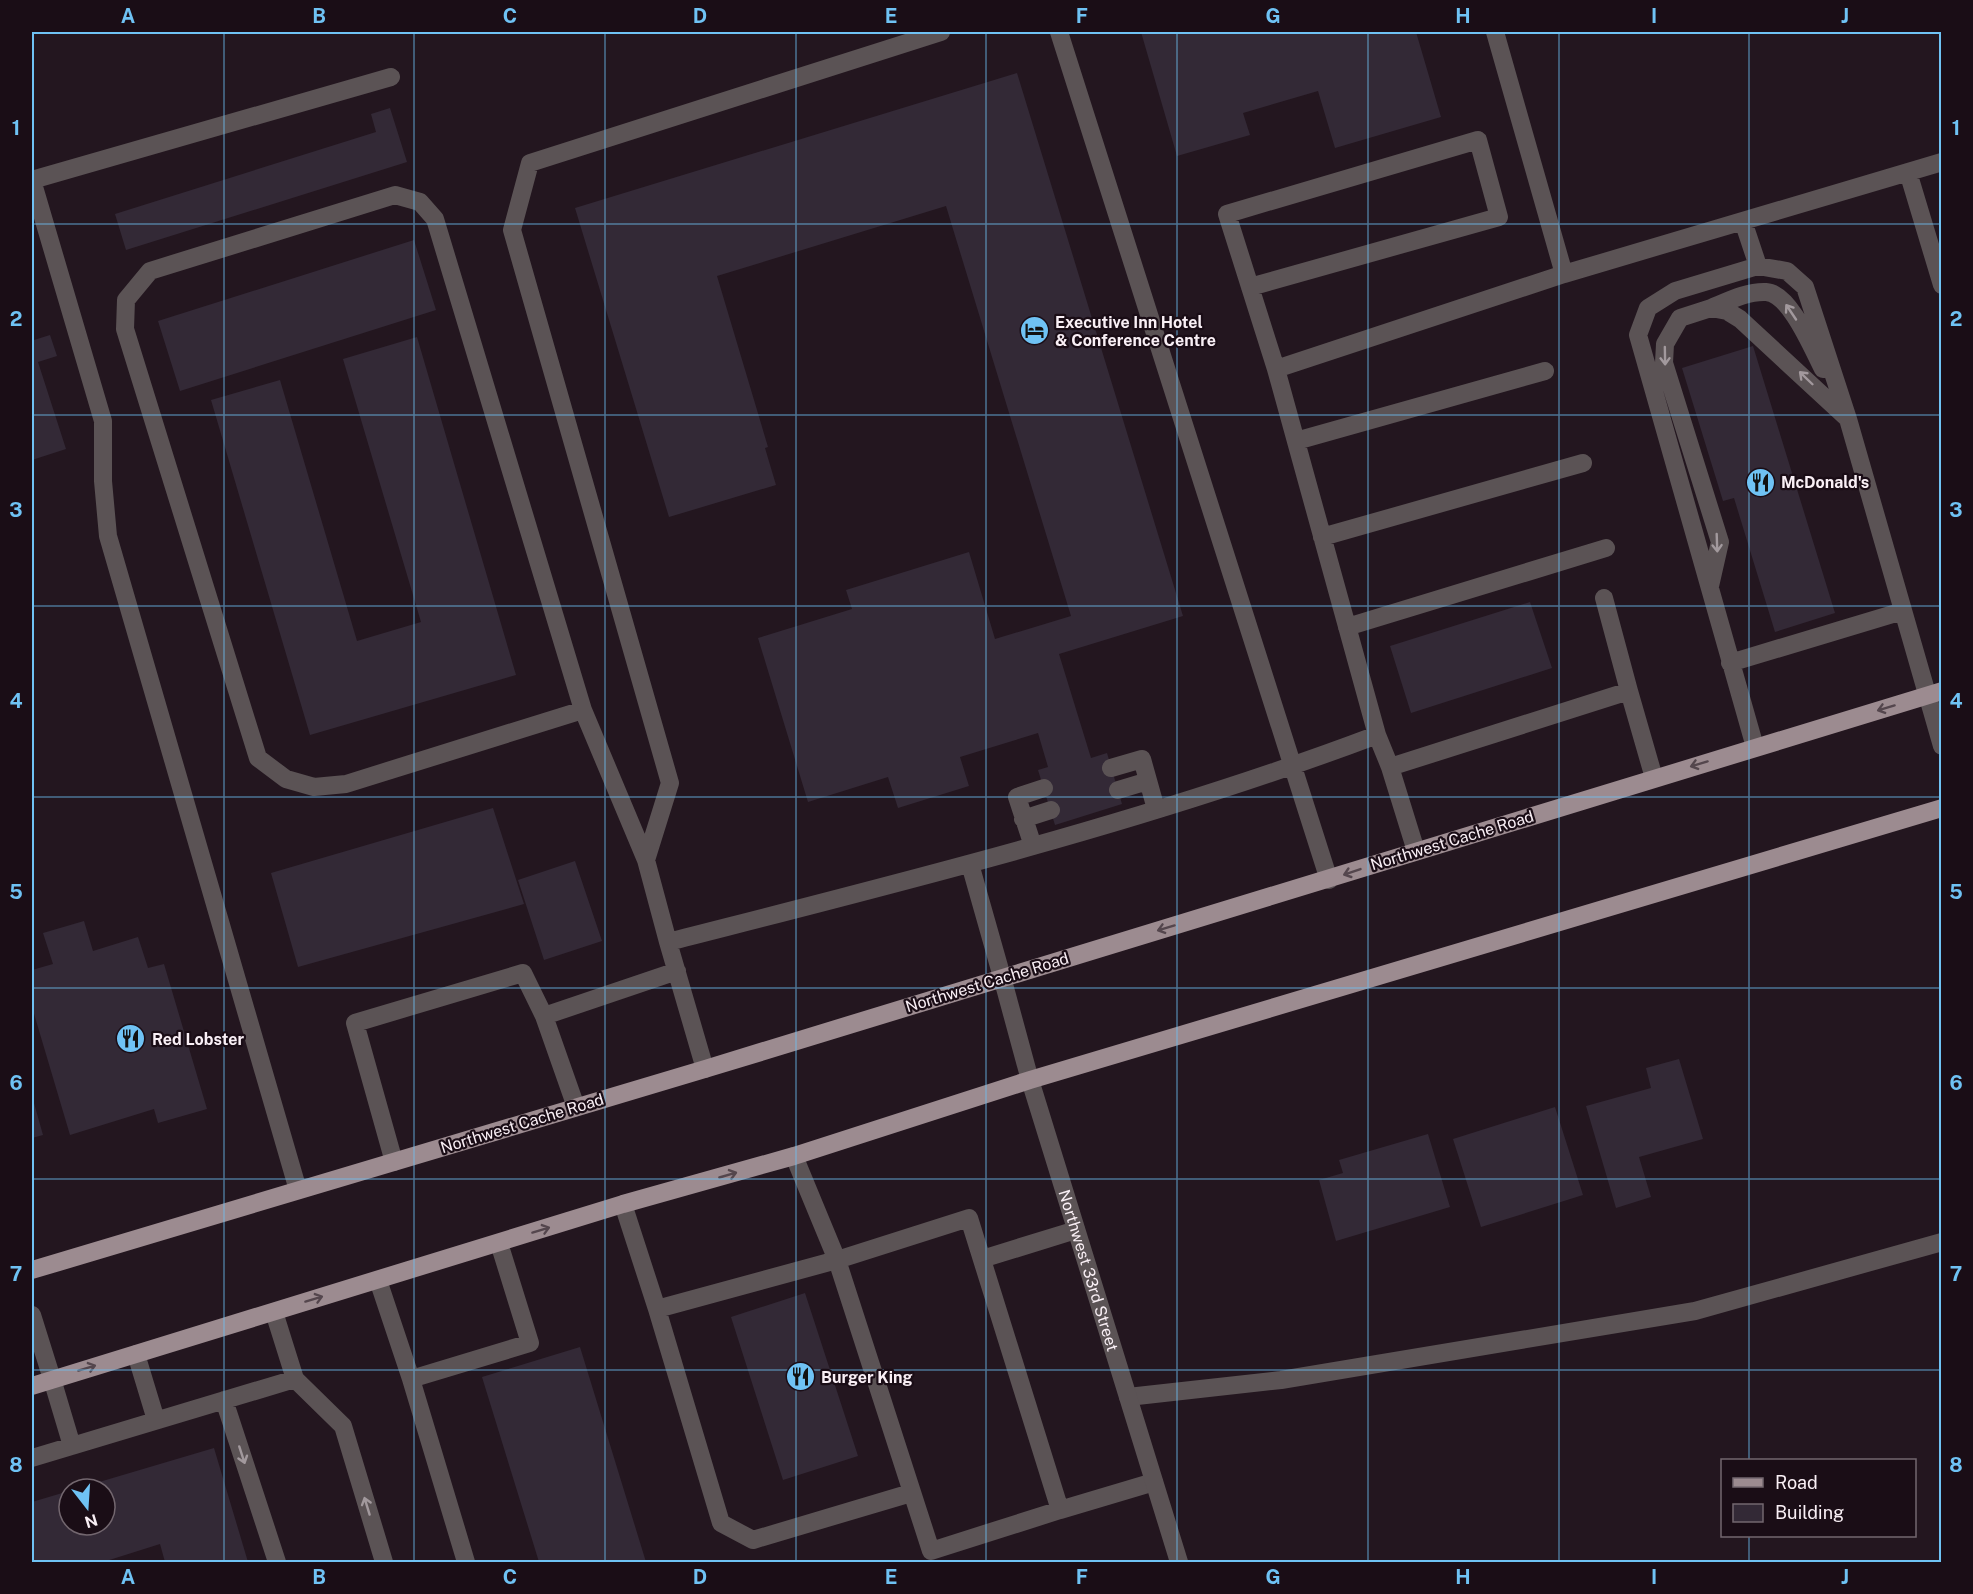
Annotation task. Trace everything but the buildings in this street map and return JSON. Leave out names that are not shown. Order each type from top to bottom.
[{"type":"main road","name":"Northwest Cache Road","points":[[32,1270],[1329,880],[1416,850],[1935,693]]},
{"type":"main road","points":[[32,1386],[623,1204],[794,1156],[1030,1080],[1941,808]]},
{"type":"street","points":[[646,860],[670,783],[512,230],[530,163],[941,32]]},
{"type":"street","points":[[1059,32],[1291,767],[1329,880]]},
{"type":"street","points":[[1495,32],[1564,274]]},
{"type":"street","points":[[298,1190],[108,536],[103,481],[104,421],[32,180],[391,77]]},
{"type":"street","points":[[1250,286],[1499,216],[1478,140],[1227,214],[1276,369],[1377,735],[1390,767],[1416,850]]},
{"type":"street","points":[[1276,369],[1564,274],[1941,162]]},
{"type":"street","points":[[1908,172],[1941,283]]},
{"type":"street","points":[[584,710],[346,784],[314,787],[286,779],[258,758],[125,329],[126,300],[150,271],[395,195],[420,202],[435,219],[584,710],[646,860],[705,1069]]},
{"type":"street","points":[[1743,220],[1758,266]]},
{"type":"street","points":[[1755,747],[1638,335],[1648,308],[1675,291],[1758,266],[1787,271],[1805,287],[1848,419],[1903,611],[1935,693],[1941,746]]},
{"type":"street","points":[[1710,589],[1720,542],[1664,363],[1665,344],[1680,318],[1739,296],[1767,291],[1781,298],[1792,311],[1848,419]]},
{"type":"street","points":[[1711,308],[1727,311],[1740,319],[1848,419]]},
{"type":"street","points":[[1296,441],[1545,371]]},
{"type":"street","points":[[1322,537],[1583,463]]},
{"type":"street","points":[[1347,627],[1606,548]]},
{"type":"street","points":[[1604,598],[1654,778]]},
{"type":"street","points":[[1730,663],[1903,611]]},
{"type":"street","points":[[1390,767],[1629,691]]},
{"type":"street","points":[[668,942],[1033,846],[1291,767],[1377,735]]},
{"type":"street","points":[[1111,768],[1142,759],[1156,808]]},
{"type":"street","points":[[1118,790],[1148,781]]},
{"type":"street","points":[[1033,846],[1017,797],[1044,788]]},
{"type":"street","points":[[1023,819],[1051,810]]},
{"type":"street","name":"Northwest 33rd Street","points":[[970,864],[1030,1080],[1179,1563]]},
{"type":"street","points":[[544,1016],[677,971]]},
{"type":"street","points":[[394,1162],[355,1023],[523,973],[544,1016],[576,1107]]},
{"type":"street","points":[[794,1156],[837,1260],[931,1551],[1154,1482]]},
{"type":"street","points":[[623,1204],[722,1523],[753,1540],[911,1493]]},
{"type":"street","points":[[657,1309],[837,1260],[969,1218],[1060,1510]]},
{"type":"street","points":[[982,1258],[1076,1230]]},
{"type":"street","points":[[1128,1397],[1281,1380],[1695,1311],[1941,1242]]},
{"type":"street","points":[[411,1379],[530,1343],[499,1243]]},
{"type":"street","points":[[378,1280],[411,1379],[466,1563]]},
{"type":"street","points":[[274,1311],[295,1379],[343,1426],[384,1563]]},
{"type":"street","points":[[32,1315],[72,1446]]},
{"type":"street","points":[[136,1354],[156,1420]]},
{"type":"street","points":[[32,1458],[295,1379]]},
{"type":"street","points":[[224,1400],[277,1563]]},
{"type":"place","name":"Executive Inn Hotel & Conference Centre","points":[[1034,331]]},
{"type":"place","name":"McDonald's","points":[[1760,482]]},
{"type":"place","name":"Red Lobster","points":[[131,1039]]},
{"type":"place","name":"Burger King","points":[[800,1377]]}]
